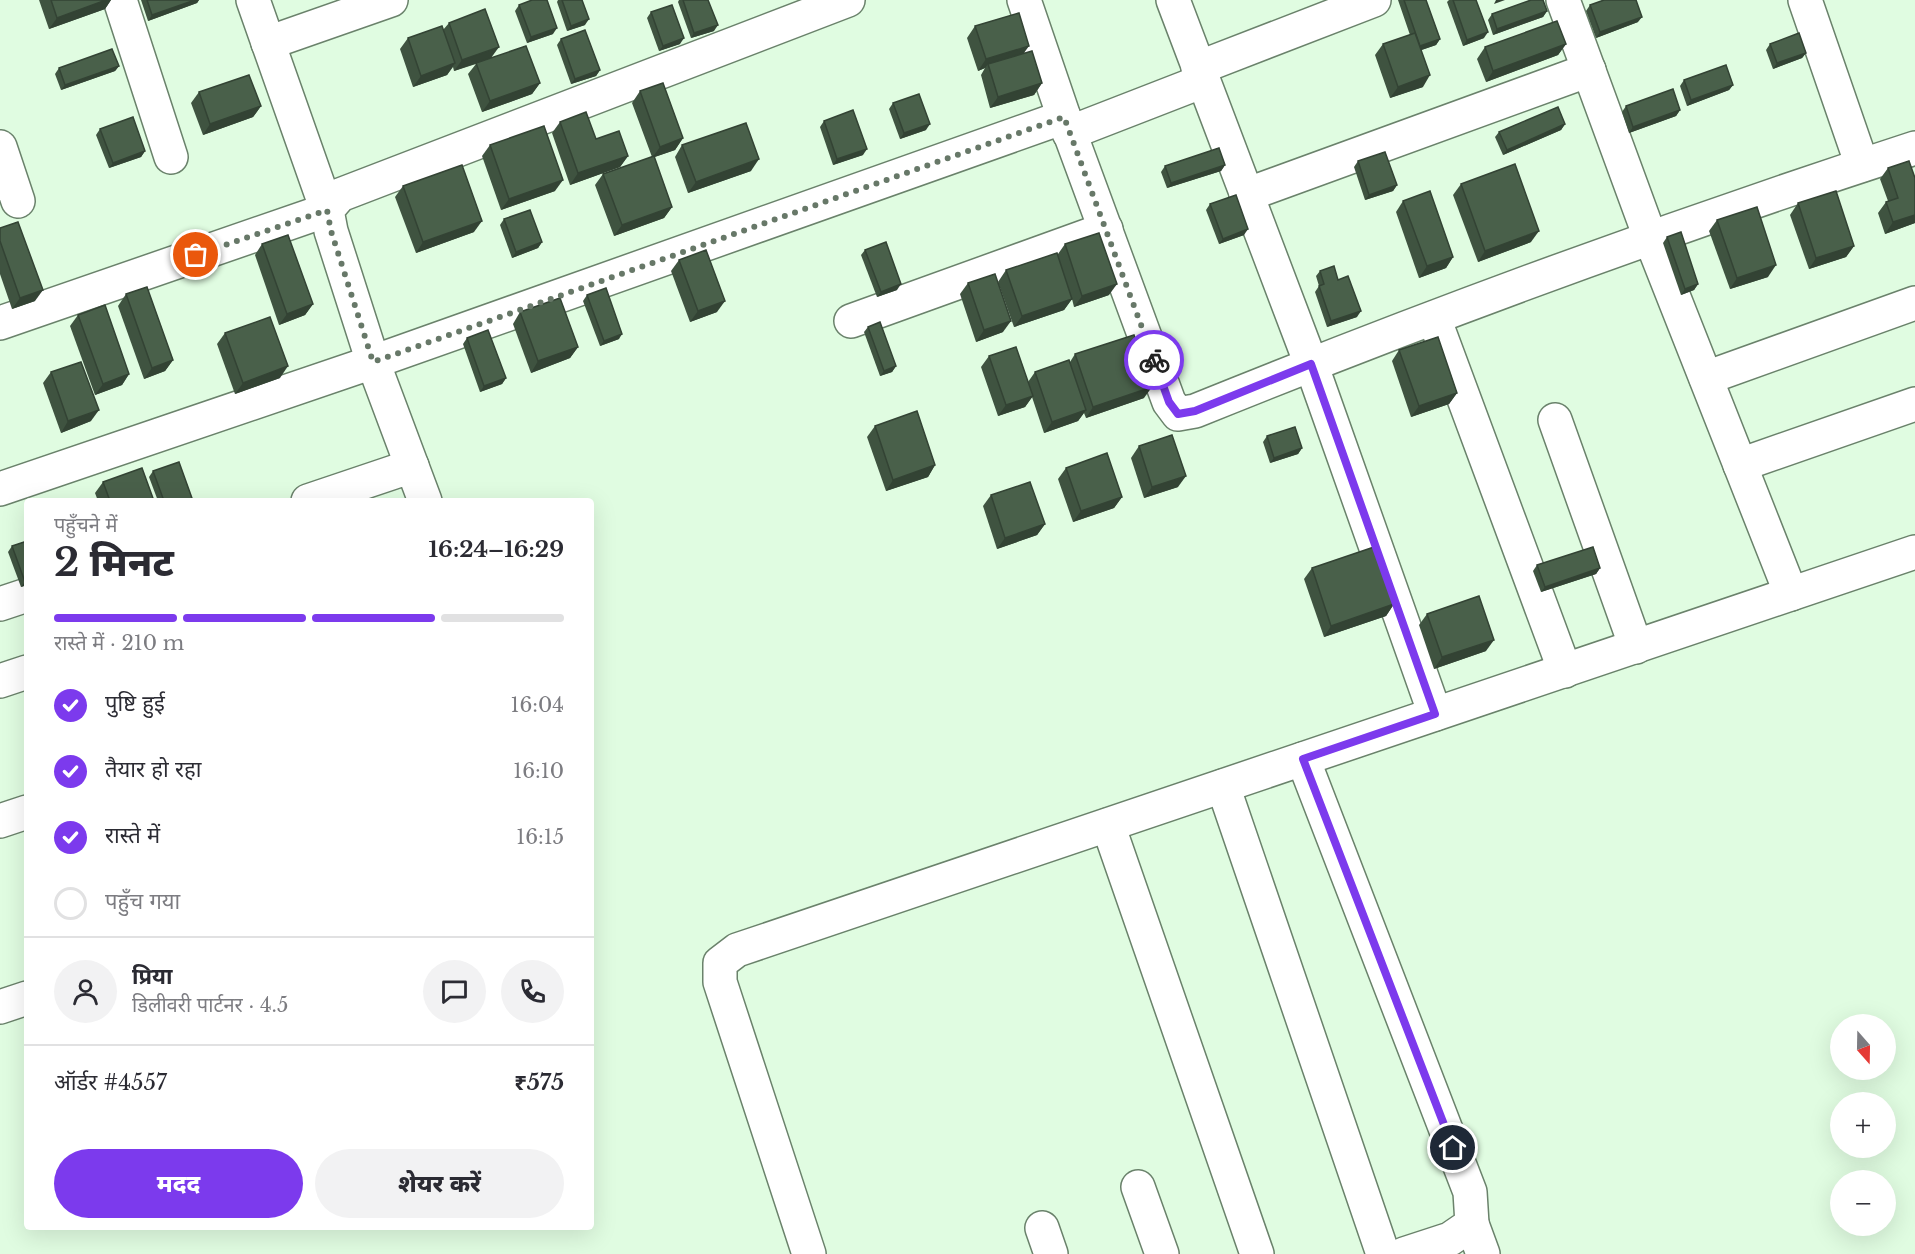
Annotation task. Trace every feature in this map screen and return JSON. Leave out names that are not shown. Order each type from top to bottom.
[{"type":"street","points":[[120,0],[171,157]]},
{"type":"street","points":[[253,0],[327,210],[331,231],[373,362],[424,498]]},
{"type":"street","points":[[268,43],[390,0]]},
{"type":"street","points":[[0,323],[327,210],[340,195],[848,0]]},
{"type":"street","points":[[1024,0],[1066,125],[1169,402],[1178,414],[1195,411],[1311,364],[1650,237],[1915,148]]},
{"type":"street","points":[[1173,0],[1311,364],[1435,714]]},
{"type":"street","points":[[0,489],[1066,125],[1201,74],[1374,0]]},
{"type":"street","points":[[1563,0],[1650,237],[1791,594]]},
{"type":"street","points":[[1805,0],[1862,165]]},
{"type":"street","points":[[1246,195],[1589,70]]},
{"type":"street","points":[[0,147],[18,201]]},
{"type":"street","points":[[851,321],[1106,229]]},
{"type":"street","points":[[1706,378],[1915,303]]},
{"type":"street","points":[[1434,318],[1565,671]]},
{"type":"street","points":[[1740,465],[1915,404]]},
{"type":"street","points":[[1555,420],[1636,647]]},
{"type":"street","points":[[318,498],[412,466]]},
{"type":"street","points":[[809,1254],[720,982],[720,963],[737,950],[1915,552]]},
{"type":"street","points":[[0,604],[24,596]]},
{"type":"street","points":[[0,681],[24,673]]},
{"type":"street","points":[[1303,759],[1470,1192],[1472,1224],[1483,1254]]},
{"type":"street","points":[[1223,786],[1383,1254]]},
{"type":"street","points":[[0,821],[24,813]]},
{"type":"street","points":[[1108,825],[1257,1254]]},
{"type":"street","points":[[0,1007],[24,999]]},
{"type":"street","points":[[1138,1187],[1162,1254]]},
{"type":"street","points":[[1404,1254],[1450,1239],[1472,1224]]},
{"type":"building","points":[[51,0],[106,0],[57,18]]},
{"type":"building","points":[[147,0],[195,0],[152,15]]},
{"type":"building","points":[[532,0],[547,0],[557,28],[531,37],[519,5]]},
{"type":"building","points":[[562,0],[582,0],[589,19],[571,26]]},
{"type":"building","points":[[683,0],[708,0],[718,25],[694,33]]},
{"type":"building","points":[[1404,0],[1426,0],[1440,39],[1420,46]]},
{"type":"building","points":[[1453,0],[1476,0],[1488,32],[1467,40]]},
{"type":"building","points":[[1531,0],[1543,0],[1547,11],[1497,29],[1492,14]]},
{"type":"building","points":[[1604,0],[1636,0],[1642,17],[1600,32],[1590,5]]},
{"type":"building","points":[[672,5],[684,38],[663,46],[651,12]]},
{"type":"building","points":[[485,9],[499,47],[462,60],[449,23]]},
{"type":"building","points":[[1019,13],[1029,46],[986,59],[975,26]]},
{"type":"building","points":[[1557,21],[1566,44],[1493,71],[1485,47]]},
{"type":"building","points":[[442,26],[455,63],[421,76],[408,38]]},
{"type":"building","points":[[585,30],[600,70],[575,79],[561,39]]},
{"type":"building","points":[[1415,33],[1430,75],[1398,87],[1383,44]]},
{"type":"building","points":[[1799,33],[1806,53],[1777,63],[1770,44]]},
{"type":"building","points":[[526,46],[540,83],[490,101],[476,63]]},
{"type":"building","points":[[112,49],[119,66],[65,85],[59,68]]},
{"type":"building","points":[[1032,51],[1042,83],[998,97],[988,64]]},
{"type":"building","points":[[1726,65],[1733,85],[1691,100],[1684,80]]},
{"type":"building","points":[[249,75],[261,106],[210,124],[199,92]]},
{"type":"building","points":[[663,83],[683,138],[660,147],[640,91]]},
{"type":"building","points":[[1673,89],[1680,110],[1633,127],[1626,106]]},
{"type":"building","points":[[919,94],[930,124],[904,133],[893,103]]},
{"type":"building","points":[[1558,107],[1565,124],[1507,150],[1499,132]]},
{"type":"building","points":[[853,110],[867,149],[837,159],[824,121]]},
{"type":"building","points":[[586,112],[596,139],[619,131],[628,156],[578,173],[560,122]]},
{"type":"building","points":[[133,117],[145,151],[113,163],[100,129]]},
{"type":"building","points":[[746,123],[759,159],[696,182],[682,145]]},
{"type":"building","points":[[544,126],[563,180],[509,199],[490,145]]},
{"type":"building","points":[[1219,148],[1225,165],[1171,183],[1165,166]]},
{"type":"building","points":[[1385,152],[1397,185],[1369,195],[1358,161]]},
{"type":"building","points":[[654,156],[672,207],[622,225],[603,174]]},
{"type":"building","points":[[1909,161],[1915,178],[1915,215],[1893,222],[1886,202],[1898,198],[1888,168]]},
{"type":"building","points":[[1515,164],[1539,231],[1485,251],[1461,184]]},
{"type":"building","points":[[462,165],[482,221],[423,242],[403,186]]},
{"type":"building","points":[[1430,191],[1453,257],[1427,266],[1403,201]]},
{"type":"building","points":[[1836,191],[1854,246],[1816,258],[1798,203]]},
{"type":"building","points":[[1236,195],[1248,229],[1223,239],[1210,204]]},
{"type":"building","points":[[1757,207],[1776,265],[1737,278],[1717,220]]},
{"type":"building","points":[[530,210],[542,242],[516,252],[504,219]]},
{"type":"building","points":[[18,222],[43,290],[20,298],[0,241],[0,228]]},
{"type":"building","points":[[1681,232],[1698,284],[1685,289],[1667,237]]},
{"type":"building","points":[[1099,233],[1117,284],[1082,296],[1065,244]]},
{"type":"building","points":[[288,235],[313,304],[287,314],[262,244]]},
{"type":"building","points":[[886,242],[901,284],[881,292],[865,250]]},
{"type":"building","points":[[706,250],[725,301],[698,311],[679,260]]},
{"type":"building","points":[[1057,253],[1072,299],[1022,316],[1006,270]]},
{"type":"building","points":[[1334,266],[1338,280],[1348,276],[1361,311],[1331,321],[1319,286],[1324,284],[1320,271]]},
{"type":"building","points":[[995,274],[1011,321],[984,330],[968,283]]},
{"type":"building","points":[[147,287],[173,360],[152,368],[126,294]]},
{"type":"building","points":[[606,288],[622,334],[604,341],[587,295]]},
{"type":"building","points":[[560,298],[578,347],[538,361],[520,312]]},
{"type":"building","points":[[105,305],[129,374],[103,384],[78,315]]},
{"type":"building","points":[[270,317],[288,366],[243,383],[225,333]]},
{"type":"building","points":[[880,322],[896,366],[884,371],[868,327]]},
{"type":"building","points":[[488,330],[506,378],[484,386],[467,338]]},
{"type":"building","points":[[1134,335],[1152,387],[1093,407],[1075,354]]},
{"type":"building","points":[[1438,337],[1457,393],[1419,406],[1399,350]]},
{"type":"building","points":[[1016,347],[1033,396],[1006,405],[989,356]]},
{"type":"building","points":[[1069,360],[1086,410],[1052,422],[1035,372]]},
{"type":"building","points":[[81,362],[99,410],[68,421],[51,372]]},
{"type":"building","points":[[917,411],[935,465],[893,480],[875,426]]},
{"type":"building","points":[[1295,427],[1302,448],[1274,458],[1267,436]]},
{"type":"building","points":[[1172,435],[1186,476],[1152,487],[1139,446]]},
{"type":"building","points":[[1107,453],[1122,497],[1081,511],[1066,468]]},
{"type":"building","points":[[179,462],[192,498],[163,498],[153,471]]},
{"type":"building","points":[[142,468],[153,498],[109,498],[103,482]]},
{"type":"building","points":[[1030,482],[1045,524],[1005,538],[991,495]]},
{"type":"building","points":[[24,542],[24,579],[12,546]]},
{"type":"building","points":[[1374,547],[1394,604],[1331,626],[1312,568]]},
{"type":"building","points":[[1593,547],[1600,568],[1545,587],[1537,565]]},
{"type":"building","points":[[1479,596],[1494,640],[1442,657],[1427,614]]},
{"type":"way so far","points":[[196,255],[327,210],[331,231],[373,362],[734,236],[1064,117],[1154,360]]},
{"type":"route","points":[[1154,360],[1169,402],[1178,414],[1195,411],[1311,364],[1435,714],[1303,759],[1453,1148]]}]
